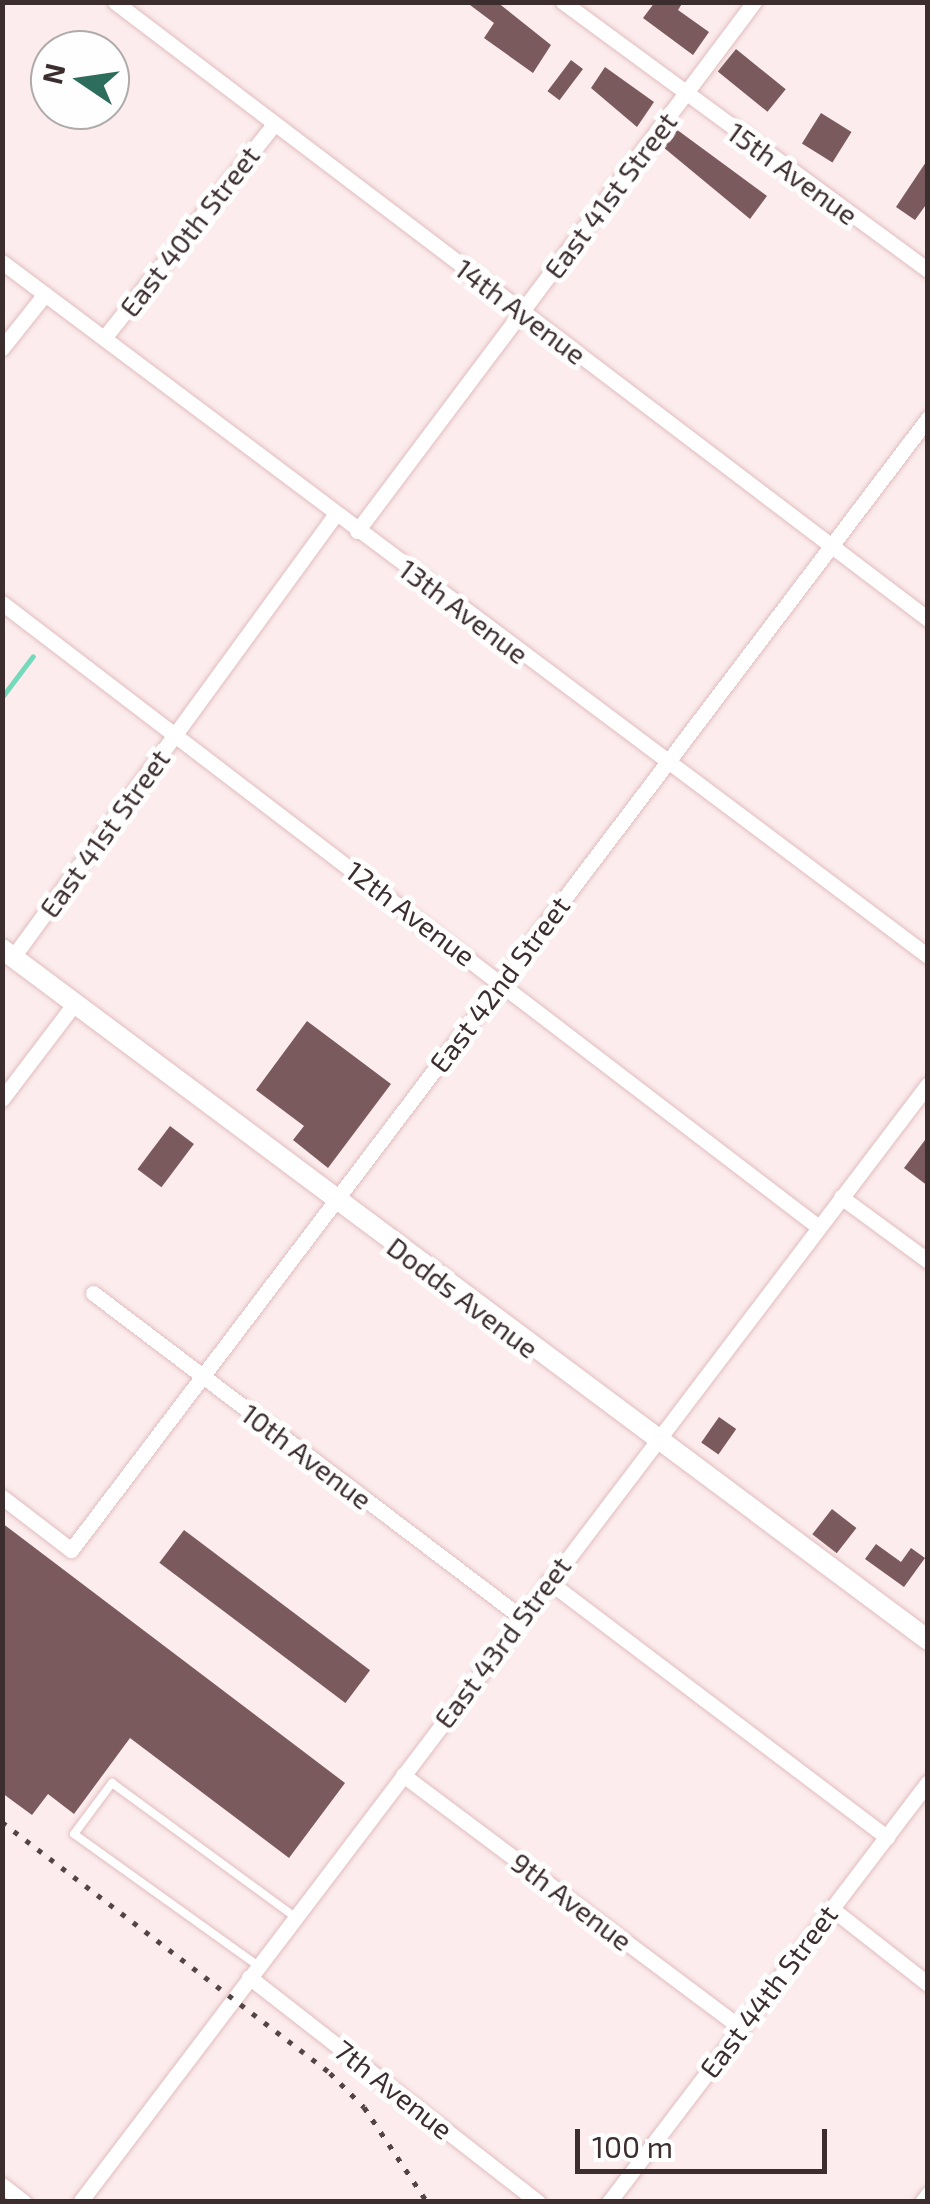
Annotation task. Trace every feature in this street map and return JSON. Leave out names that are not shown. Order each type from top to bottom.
[{"type":"street","name":"14th Avenue","points":[[114,2],[928,619]]},
{"type":"street","name":"15th Avenue","points":[[564,2],[684,95],[928,270]]},
{"type":"street","name":"East 41st Street","points":[[357,531],[754,2]]},
{"type":"street","name":"East 40th Street","points":[[104,338],[274,124]]},
{"type":"street","name":"13th Avenue","points":[[2,262],[928,956]]},
{"type":"street","points":[[2,348],[46,294]]},
{"type":"street","name":"East 42nd Street","points":[[2,1498],[71,1550],[928,418]]},
{"type":"street","name":"East 41st Street","points":[[8,953],[176,734],[336,515]]},
{"type":"street","name":"12th Avenue","points":[[2,604],[817,1226]]},
{"type":"street","name":"Dodds Avenue","points":[[8,953],[655,1441],[928,1640]]},
{"type":"street","points":[[2,1099],[74,1004]]},
{"type":"street","name":"East 43rd Street","points":[[80,2202],[548,1580],[928,1084]]},
{"type":"street","points":[[841,1197],[928,1261]]},
{"type":"street","name":"10th Avenue","points":[[92,1293],[522,1617]]},
{"type":"street","points":[[548,1580],[888,1836]]},
{"type":"street","name":"9th Avenue","points":[[403,1775],[740,2027]]},
{"type":"street","name":"East 44th Street","points":[[608,2202],[928,1782]]},
{"type":"street","points":[[831,1908],[928,1984]]},
{"type":"street","name":"7th Avenue","points":[[253,1971],[538,2202]]},
{"type":"street","points":[[2,2185],[24,2202]]},
{"type":"street","points":[[922,2202],[928,2194]]},
{"type":"lane","points":[[253,1971],[74,1834],[112,1783],[294,1916]]},
{"type":"building","points":[[466,2],[497,2],[551,45],[533,73],[484,38],[494,23]]},
{"type":"building","points":[[655,2],[683,2],[678,10],[709,32],[693,55],[643,18]]},
{"type":"building","points":[[736,49],[786,89],[767,112],[718,72]]},
{"type":"building","points":[[571,60],[583,69],[560,100],[548,91]]},
{"type":"building","points":[[605,67],[654,102],[637,127],[591,88]]},
{"type":"building","points":[[821,113],[852,132],[832,163],[802,144]]},
{"type":"building","points":[[676,129],[767,196],[750,219],[663,147]]},
{"type":"building","points":[[928,159],[928,202],[915,220],[896,207]]},
{"type":"building","points":[[307,1021],[391,1084],[328,1168],[293,1140],[304,1126],[256,1090]]},
{"type":"building","points":[[170,1126],[194,1144],[161,1187],[138,1169]]},
{"type":"building","points":[[928,1136],[928,1186],[904,1168]]},
{"type":"building","points":[[719,1417],[736,1429],[718,1454],[701,1442]]},
{"type":"building","points":[[832,1509],[856,1528],[837,1553],[812,1534]]},
{"type":"building","points":[[2,1523],[345,1783],[289,1858],[130,1738],[74,1814],[48,1794],[32,1815],[2,1793]]},
{"type":"building","points":[[184,1530],[370,1670],[345,1703],[159,1563]]},
{"type":"building","points":[[876,1544],[901,1562],[911,1548],[925,1558],[904,1587],[865,1559]]},
{"type":"waterway","points":[[2,697],[33,656]]},
{"type":"railway","points":[[2,1822],[330,2073],[364,2107],[427,2202]]}]
